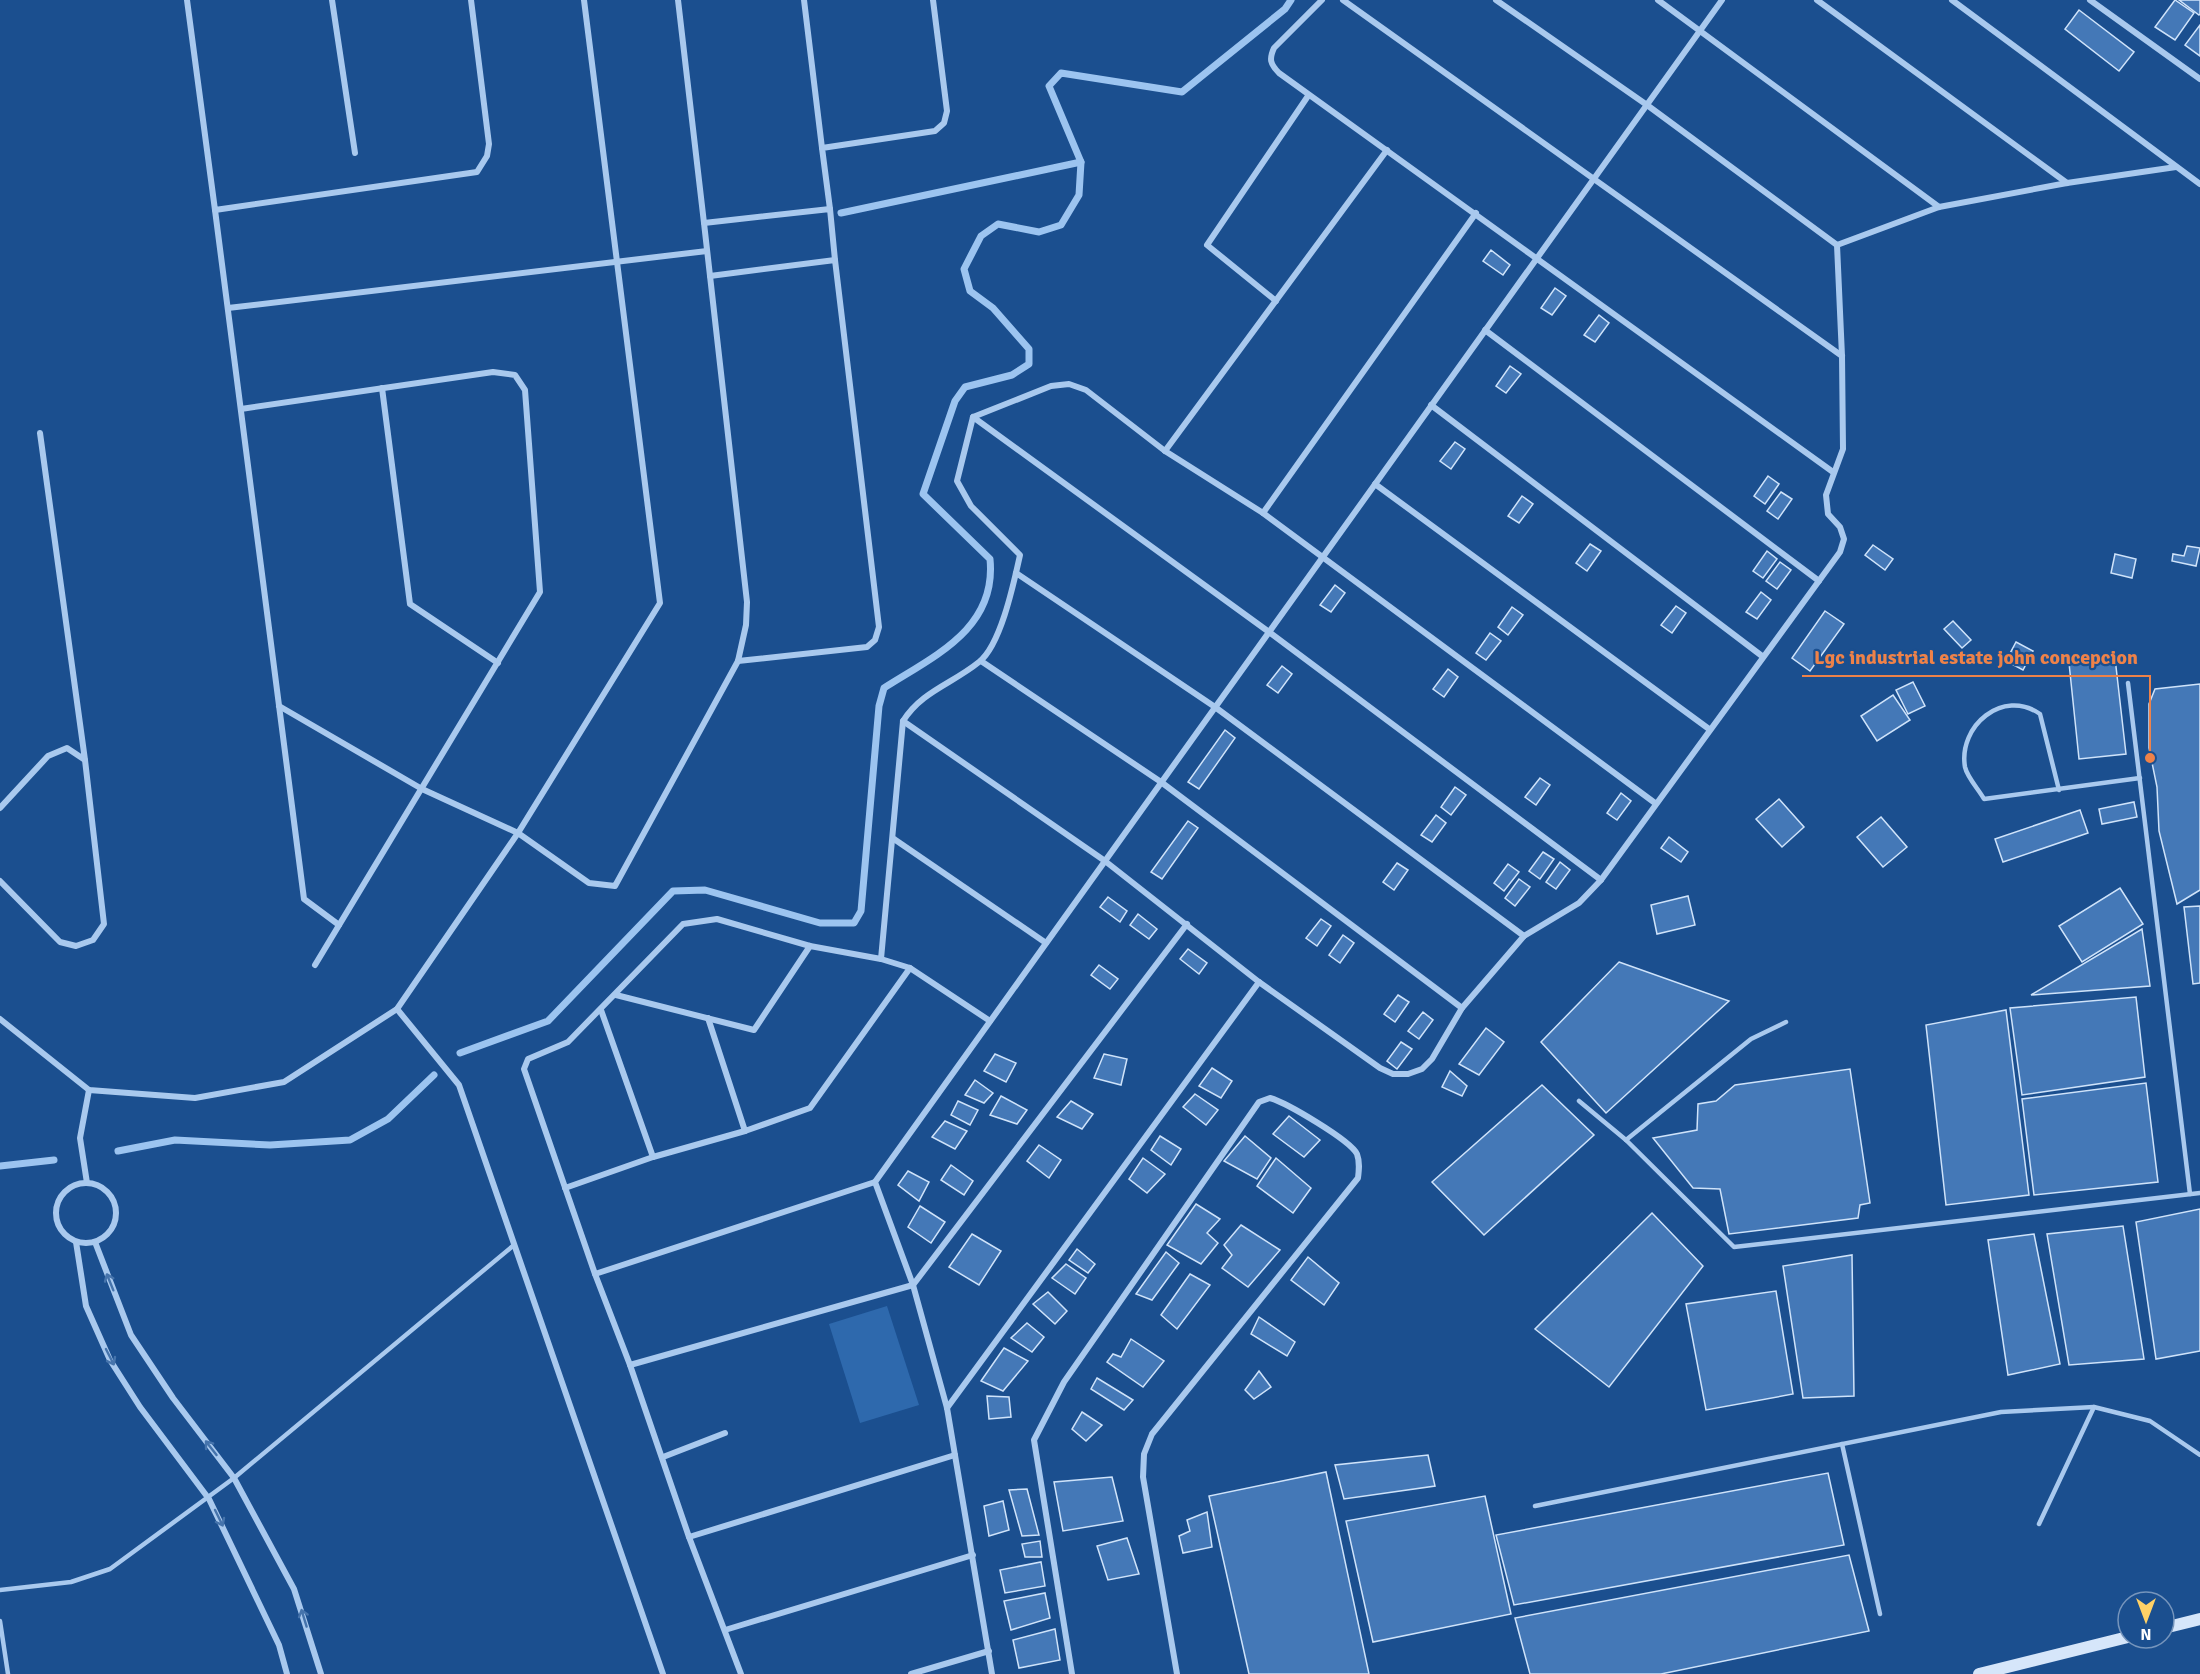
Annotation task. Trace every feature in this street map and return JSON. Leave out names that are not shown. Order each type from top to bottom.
[{"type":"main road","points":[[2176,1625],[2200,1619]]},
{"type":"main road","points":[[1979,1674],[2116,1640]]},
{"type":"street","points":[[188,0],[304,899],[339,925]]},
{"type":"street","points":[[332,0],[355,153]]},
{"type":"street","points":[[215,210],[477,172],[487,156],[489,144],[471,0]]},
{"type":"street","points":[[0,1019],[89,1090],[195,1098],[285,1082],[397,1009],[518,833],[660,603],[584,0]]},
{"type":"street","points":[[279,706],[422,789],[518,833],[589,883],[615,886],[738,661],[746,625],[747,602],[678,0]]},
{"type":"street","points":[[738,661],[867,647],[875,640],[879,627],[804,0]]},
{"type":"street","points":[[822,148],[935,131],[944,123],[947,111],[933,0]]},
{"type":"street","points":[[1322,0],[1275,48],[1270,57],[1272,66],[1308,96],[1476,213],[1833,472]]},
{"type":"street","points":[[1343,0],[1842,356]]},
{"type":"street","points":[[1496,0],[1647,105],[1837,245]]},
{"type":"street","points":[[1658,0],[1939,207]]},
{"type":"street","points":[[595,1274],[875,1182],[1722,0]]},
{"type":"street","points":[[1817,0],[2067,183]]},
{"type":"street","points":[[1952,0],[2200,184]]},
{"type":"street","points":[[2090,0],[2200,79]]},
{"type":"street","points":[[1276,301],[1207,245],[1308,96]]},
{"type":"street","points":[[1165,451],[1388,150]]},
{"type":"street","points":[[1837,245],[1939,207],[2067,183],[2176,167]]},
{"type":"street","points":[[704,223],[830,209]]},
{"type":"street","points":[[1263,513],[1476,213]]},
{"type":"street","points":[[903,721],[1105,861],[1258,982],[1380,1068],[1393,1074],[1408,1074],[1427,1064],[1462,1008],[1524,936],[1579,903],[1601,880],[1655,802],[1840,552],[1844,540],[1840,527],[1828,514],[1826,495],[1843,449],[1837,245]]},
{"type":"street","points":[[228,308],[707,251]]},
{"type":"street","points":[[710,276],[835,260]]},
{"type":"street","points":[[1485,330],[1819,581]]},
{"type":"street","points":[[240,409],[493,372],[515,375],[525,390],[540,592],[315,965]]},
{"type":"street","points":[[973,417],[1051,386],[1069,384],[1086,390],[1165,451],[1263,513],[1322,559],[1655,802]]},
{"type":"street","points":[[382,388],[410,604],[498,663]]},
{"type":"street","points":[[1431,405],[1762,656]]},
{"type":"street","points":[[881,959],[894,839],[903,721],[914,704],[981,661],[996,637],[1020,555],[971,506],[957,481],[973,417]]},
{"type":"street","points":[[973,417],[1269,632],[1601,880]]},
{"type":"street","points":[[0,881],[60,942],[76,946],[93,940],[104,924],[86,760],[40,433]]},
{"type":"street","points":[[1375,484],[1709,729]]},
{"type":"street","points":[[1016,573],[1215,707],[1524,936]]},
{"type":"street","points":[[981,661],[1161,782],[1462,1008]]},
{"type":"street","points":[[0,808],[48,756],[67,748],[86,760]]},
{"type":"street","points":[[894,839],[1046,943]]},
{"type":"street","points":[[741,1674],[689,1537],[663,1457],[595,1274],[524,1069],[528,1059],[568,1042],[601,1010],[671,933],[683,924],[717,919],[810,946],[881,959],[910,968],[990,1021]]},
{"type":"street","points":[[630,1365],[913,1285],[1186,924]]},
{"type":"street","points":[[615,995],[754,1030],[810,946]]},
{"type":"street","points":[[566,1188],[653,1157],[745,1131],[810,1108],[910,968]]},
{"type":"street","points":[[946,1408],[1258,982]]},
{"type":"street","points":[[397,1009],[459,1085],[663,1674]]},
{"type":"street","points":[[601,1010],[653,1157]]},
{"type":"street","points":[[708,1018],[745,1131]]},
{"type":"street","points":[[87,1182],[80,1138],[89,1090]]},
{"type":"street","points":[[1072,1674],[1035,1440],[1064,1382],[1258,1102],[1270,1098],[1281,1101],[1313,1120],[1356,1152],[1359,1164],[1358,1178],[1152,1434],[1144,1454],[1143,1477],[1177,1674]]},
{"type":"street","points":[[87,1182],[105,1189],[116,1205],[115,1223],[110,1232],[94,1242],[76,1242],[60,1230],[55,1212],[57,1202],[69,1188],[87,1182]]},
{"type":"street","points":[[875,1182],[913,1285],[946,1408],[992,1674]]},
{"type":"street","points":[[76,1242],[86,1306],[110,1360],[140,1407],[209,1498],[279,1645],[287,1674]]},
{"type":"street","points":[[94,1242],[131,1335],[173,1398],[234,1478],[294,1589],[321,1674]]},
{"type":"street","points":[[663,1457],[725,1434]]},
{"type":"street","points":[[689,1537],[955,1455]]},
{"type":"street","points":[[725,1630],[973,1556]]},
{"type":"street","points":[[911,1674],[989,1651]]},
{"type":"lane","points":[[2128,683],[2190,1194]]},
{"type":"lane","points":[[2059,790],[2040,714],[2028,705],[2011,704],[1988,714],[1965,741],[1965,768],[1984,800],[2059,790],[2140,778]]},
{"type":"lane","points":[[1626,1140],[1751,1039],[1786,1022]]},
{"type":"lane","points":[[1579,1101],[1626,1140],[1734,1247],[2200,1193]]},
{"type":"lane","points":[[0,1590],[71,1582],[110,1569],[234,1478],[514,1245]]},
{"type":"lane","points":[[2038,1524],[2094,1407]]},
{"type":"lane","points":[[1535,1506],[2001,1412],[2094,1407],[2150,1421],[2200,1455]]},
{"type":"lane","points":[[1842,1444],[1880,1614]]},
{"type":"lane","points":[[0,1622],[8,1674]]},
{"type":"shaded area","points":[[887,1306],[919,1405],[860,1423],[829,1324]]},
{"type":"building","points":[[2175,0],[2194,13],[2175,40],[2155,27]]},
{"type":"building","points":[[2179,0],[2200,0],[2200,14],[2199,15]]},
{"type":"building","points":[[2079,10],[2134,52],[2119,71],[2065,29]]},
{"type":"building","points":[[2200,25],[2200,56],[2185,45]]},
{"type":"building","points":[[1491,250],[1510,265],[1503,275],[1483,261]]},
{"type":"building","points":[[1555,288],[1566,296],[1552,315],[1541,308]]},
{"type":"building","points":[[1599,315],[1609,323],[1595,342],[1584,335]]},
{"type":"building","points":[[1510,366],[1521,374],[1506,393],[1496,386]]},
{"type":"building","points":[[1455,442],[1465,449],[1451,469],[1440,461]]},
{"type":"building","points":[[1768,476],[1779,484],[1765,504],[1754,496]]},
{"type":"building","points":[[1781,492],[1792,499],[1778,519],[1767,511]]},
{"type":"building","points":[[1522,496],[1533,504],[1519,523],[1508,516]]},
{"type":"building","points":[[1590,544],[1601,551],[1587,571],[1576,563]]},
{"type":"building","points":[[1873,545],[1893,559],[1885,570],[1865,555]]},
{"type":"building","points":[[2187,546],[2200,548],[2196,566],[2172,561],[2173,554],[2184,556]]},
{"type":"building","points":[[1767,551],[1777,559],[1763,578],[1753,571]]},
{"type":"building","points":[[2115,554],[2136,559],[2132,578],[2111,573]]},
{"type":"building","points":[[1780,562],[1791,570],[1777,589],[1766,581]]},
{"type":"building","points":[[1335,585],[1345,593],[1331,612],[1320,605]]},
{"type":"building","points":[[1761,592],[1771,600],[1757,619],[1746,612]]},
{"type":"building","points":[[1676,606],[1686,613],[1672,633],[1661,625]]},
{"type":"building","points":[[1512,607],[1523,615],[1508,635],[1498,627]]},
{"type":"building","points":[[1825,611],[1844,624],[1810,671],[1792,658]]},
{"type":"building","points":[[1953,621],[1971,640],[1962,648],[1944,629]]},
{"type":"building","points":[[1490,633],[1501,641],[1486,660],[1476,653]]},
{"type":"building","points":[[2016,642],[2033,651],[2023,670],[2006,661]]},
{"type":"building","points":[[2115,658],[2126,754],[2079,759],[2069,663]]},
{"type":"building","points":[[1282,666],[1292,674],[1278,693],[1267,685]]},
{"type":"building","points":[[1448,669],[1458,677],[1444,697],[1433,689]]},
{"type":"building","points":[[1913,682],[1925,706],[1908,714],[1896,690]]},
{"type":"building","points":[[2200,684],[2200,890],[2177,904],[2159,831],[2157,787],[2149,748],[2149,704],[2155,689]]},
{"type":"building","points":[[1893,695],[1910,720],[1877,741],[1861,716]]},
{"type":"building","points":[[1225,730],[1235,738],[1199,789],[1188,782]]},
{"type":"building","points":[[1540,778],[1550,785],[1536,805],[1525,797]]},
{"type":"building","points":[[1455,787],[1466,795],[1451,815],[1441,807]]},
{"type":"building","points":[[1621,793],[1631,801],[1617,820],[1607,813]]},
{"type":"building","points":[[1779,799],[1804,827],[1782,847],[1756,819]]},
{"type":"building","points":[[2134,802],[2137,817],[2102,824],[2099,809]]},
{"type":"building","points":[[2080,810],[2088,833],[2003,862],[1995,839]]},
{"type":"building","points":[[1436,815],[1446,823],[1432,842],[1421,835]]},
{"type":"building","points":[[1881,817],[1907,847],[1883,867],[1857,837]]},
{"type":"building","points":[[1188,821],[1198,828],[1162,879],[1151,872]]},
{"type":"building","points":[[1669,837],[1688,852],[1681,862],[1661,848]]},
{"type":"building","points":[[1543,852],[1554,859],[1540,879],[1529,871]]},
{"type":"building","points":[[1560,862],[1570,870],[1556,889],[1546,882]]},
{"type":"building","points":[[1397,863],[1408,870],[1394,890],[1383,882]]},
{"type":"building","points":[[1508,864],[1519,872],[1504,891],[1494,883]]},
{"type":"building","points":[[1519,879],[1530,887],[1515,906],[1505,898]]},
{"type":"building","points":[[2120,888],[2143,924],[2082,962],[2059,926]]},
{"type":"building","points":[[1688,896],[1695,925],[1657,934],[1651,905]]},
{"type":"building","points":[[1108,897],[1127,911],[1120,922],[1100,907]]},
{"type":"building","points":[[2200,906],[2200,983],[2193,984],[2184,907]]},
{"type":"building","points":[[1138,914],[1157,929],[1149,939],[1130,925]]},
{"type":"building","points":[[1321,919],[1331,926],[1317,946],[1306,938]]},
{"type":"building","points":[[2142,929],[2150,986],[2031,995]]},
{"type":"building","points":[[1343,935],[1354,943],[1340,963],[1329,955]]},
{"type":"building","points":[[1188,949],[1207,963],[1199,974],[1180,959]]},
{"type":"building","points":[[1619,962],[1729,1001],[1606,1113],[1541,1042]]},
{"type":"building","points":[[1099,965],[1118,979],[1110,989],[1091,975]]},
{"type":"building","points":[[1398,995],[1409,1002],[1395,1022],[1384,1014]]},
{"type":"building","points":[[2136,997],[2145,1077],[2022,1095],[2010,1008]]},
{"type":"building","points":[[2006,1010],[2029,1195],[1946,1205],[1926,1025]]},
{"type":"building","points":[[1423,1012],[1433,1020],[1419,1039],[1408,1031]]},
{"type":"building","points":[[1486,1028],[1504,1042],[1479,1075],[1459,1064]]},
{"type":"building","points":[[1401,1042],[1412,1049],[1397,1069],[1387,1061]]},
{"type":"building","points":[[995,1054],[1016,1063],[1006,1082],[984,1071]]},
{"type":"building","points":[[1104,1054],[1127,1059],[1121,1085],[1094,1078]]},
{"type":"building","points":[[1212,1068],[1232,1081],[1221,1098],[1199,1086]]},
{"type":"building","points":[[1850,1069],[1870,1203],[1860,1205],[1858,1218],[1729,1234],[1720,1189],[1693,1188],[1653,1138],[1697,1130],[1698,1104],[1716,1101],[1735,1085]]},
{"type":"building","points":[[1450,1071],[1467,1086],[1462,1096],[1442,1087]]},
{"type":"building","points":[[975,1080],[993,1093],[984,1103],[965,1095]]},
{"type":"building","points":[[2146,1083],[2158,1182],[2034,1195],[2022,1099]]},
{"type":"building","points":[[1542,1085],[1594,1135],[1484,1235],[1432,1182]]},
{"type":"building","points":[[1195,1094],[1218,1110],[1206,1125],[1183,1107]]},
{"type":"building","points":[[1001,1096],[1027,1110],[1017,1124],[990,1115]]},
{"type":"building","points":[[958,1101],[978,1110],[970,1125],[951,1115]]},
{"type":"building","points":[[1071,1101],[1093,1114],[1082,1129],[1057,1117]]},
{"type":"building","points":[[1289,1116],[1320,1140],[1304,1157],[1273,1134]]},
{"type":"building","points":[[945,1121],[967,1131],[955,1149],[932,1137]]},
{"type":"building","points":[[1160,1136],[1181,1149],[1171,1165],[1151,1150]]},
{"type":"building","points":[[1245,1136],[1271,1158],[1257,1179],[1224,1161]]},
{"type":"building","points":[[1039,1145],[1061,1160],[1049,1178],[1027,1161]]},
{"type":"building","points":[[1143,1158],[1165,1174],[1147,1193],[1129,1179]]},
{"type":"building","points":[[1276,1158],[1311,1188],[1293,1213],[1257,1186]]},
{"type":"building","points":[[951,1165],[973,1181],[964,1195],[941,1180]]},
{"type":"building","points":[[908,1171],[929,1182],[919,1201],[898,1185]]},
{"type":"building","points":[[1196,1204],[1220,1219],[1207,1233],[1218,1243],[1201,1264],[1167,1245]]},
{"type":"building","points":[[920,1206],[945,1222],[931,1243],[908,1227]]},
{"type":"building","points":[[2200,1209],[2200,1351],[2156,1359],[2136,1222]]},
{"type":"building","points":[[1652,1213],[1703,1266],[1609,1387],[1535,1329]]},
{"type":"building","points":[[1241,1225],[1280,1250],[1248,1287],[1222,1268],[1232,1255],[1224,1245]]},
{"type":"building","points":[[2123,1226],[2144,1359],[2069,1365],[2047,1234]]},
{"type":"building","points":[[972,1234],[1001,1251],[979,1285],[949,1267]]},
{"type":"building","points":[[2034,1234],[2060,1364],[2008,1375],[1988,1240]]},
{"type":"building","points":[[1077,1249],[1095,1264],[1088,1273],[1069,1260]]},
{"type":"building","points":[[1166,1252],[1179,1263],[1152,1300],[1136,1294]]},
{"type":"building","points":[[1852,1255],[1854,1396],[1803,1398],[1783,1266]]},
{"type":"building","points":[[1308,1257],[1339,1283],[1324,1305],[1291,1280]]},
{"type":"building","points":[[1066,1264],[1086,1278],[1075,1294],[1052,1278]]},
{"type":"building","points":[[1190,1274],[1210,1285],[1177,1329],[1161,1315]]},
{"type":"building","points":[[1776,1291],[1793,1394],[1706,1410],[1686,1304]]},
{"type":"building","points":[[1048,1292],[1067,1311],[1055,1324],[1033,1304]]},
{"type":"building","points":[[1259,1317],[1295,1342],[1287,1356],[1251,1334]]},
{"type":"building","points":[[1027,1323],[1044,1337],[1032,1352],[1011,1338]]},
{"type":"building","points":[[1131,1339],[1164,1361],[1143,1387],[1107,1362],[1113,1354],[1121,1357]]},
{"type":"building","points":[[1004,1348],[1028,1361],[1003,1391],[981,1381]]},
{"type":"building","points":[[1259,1371],[1271,1387],[1254,1399],[1245,1390]]},
{"type":"building","points":[[1097,1378],[1133,1400],[1124,1410],[1091,1389]]},
{"type":"building","points":[[987,1396],[1009,1397],[1011,1417],[989,1419]]},
{"type":"building","points":[[1082,1412],[1102,1425],[1086,1441],[1072,1429]]},
{"type":"building","points":[[1428,1455],[1435,1486],[1344,1499],[1335,1465]]},
{"type":"building","points":[[1326,1472],[1369,1674],[1249,1674],[1209,1496]]},
{"type":"building","points":[[1828,1473],[1844,1545],[1514,1605],[1496,1535]]},
{"type":"building","points":[[1112,1477],[1123,1521],[1063,1531],[1054,1482]]},
{"type":"building","points":[[1027,1489],[1039,1535],[1022,1536],[1009,1490]]},
{"type":"building","points":[[1485,1496],[1511,1614],[1373,1642],[1346,1521]]},
{"type":"building","points":[[1003,1501],[1009,1530],[989,1536],[984,1506]]},
{"type":"building","points":[[1207,1512],[1212,1547],[1183,1553],[1179,1536],[1190,1531],[1187,1520]]},
{"type":"building","points":[[1127,1538],[1139,1574],[1108,1580],[1097,1546]]},
{"type":"building","points":[[1040,1541],[1042,1557],[1025,1557],[1022,1544]]},
{"type":"building","points":[[1849,1555],[1869,1631],[1661,1674],[1530,1674],[1515,1618]]},
{"type":"building","points":[[1041,1562],[1045,1586],[1005,1593],[1000,1570]]},
{"type":"building","points":[[1045,1593],[1050,1618],[1011,1630],[1004,1601]]},
{"type":"building","points":[[1055,1629],[1060,1660],[1019,1668],[1013,1640]]},
{"type":"waterway","points":[[460,1053],[548,1021],[673,891],[705,890],[820,923],[854,923],[861,911],[879,706],[884,688],[941,652],[958,638],[973,622],[983,604],[990,583],[990,559],[923,494],[955,401],[965,387],[1012,375],[1029,364],[1029,349],[993,308],[970,291],[964,269],[981,236],[998,224],[1039,232],[1061,225],[1079,195],[1081,162],[1049,86],[1061,73],[1182,92],[1285,9],[1291,0]]},
{"type":"waterway","points":[[841,213],[1081,162]]},
{"type":"waterway","points":[[118,1151],[175,1140],[270,1145],[350,1140],[388,1119],[434,1075]]},
{"type":"waterway","points":[[0,1166],[54,1160]]},
{"type":"place","name":"Lgc industrial estate john concepcion","points":[[2150,758]]}]
